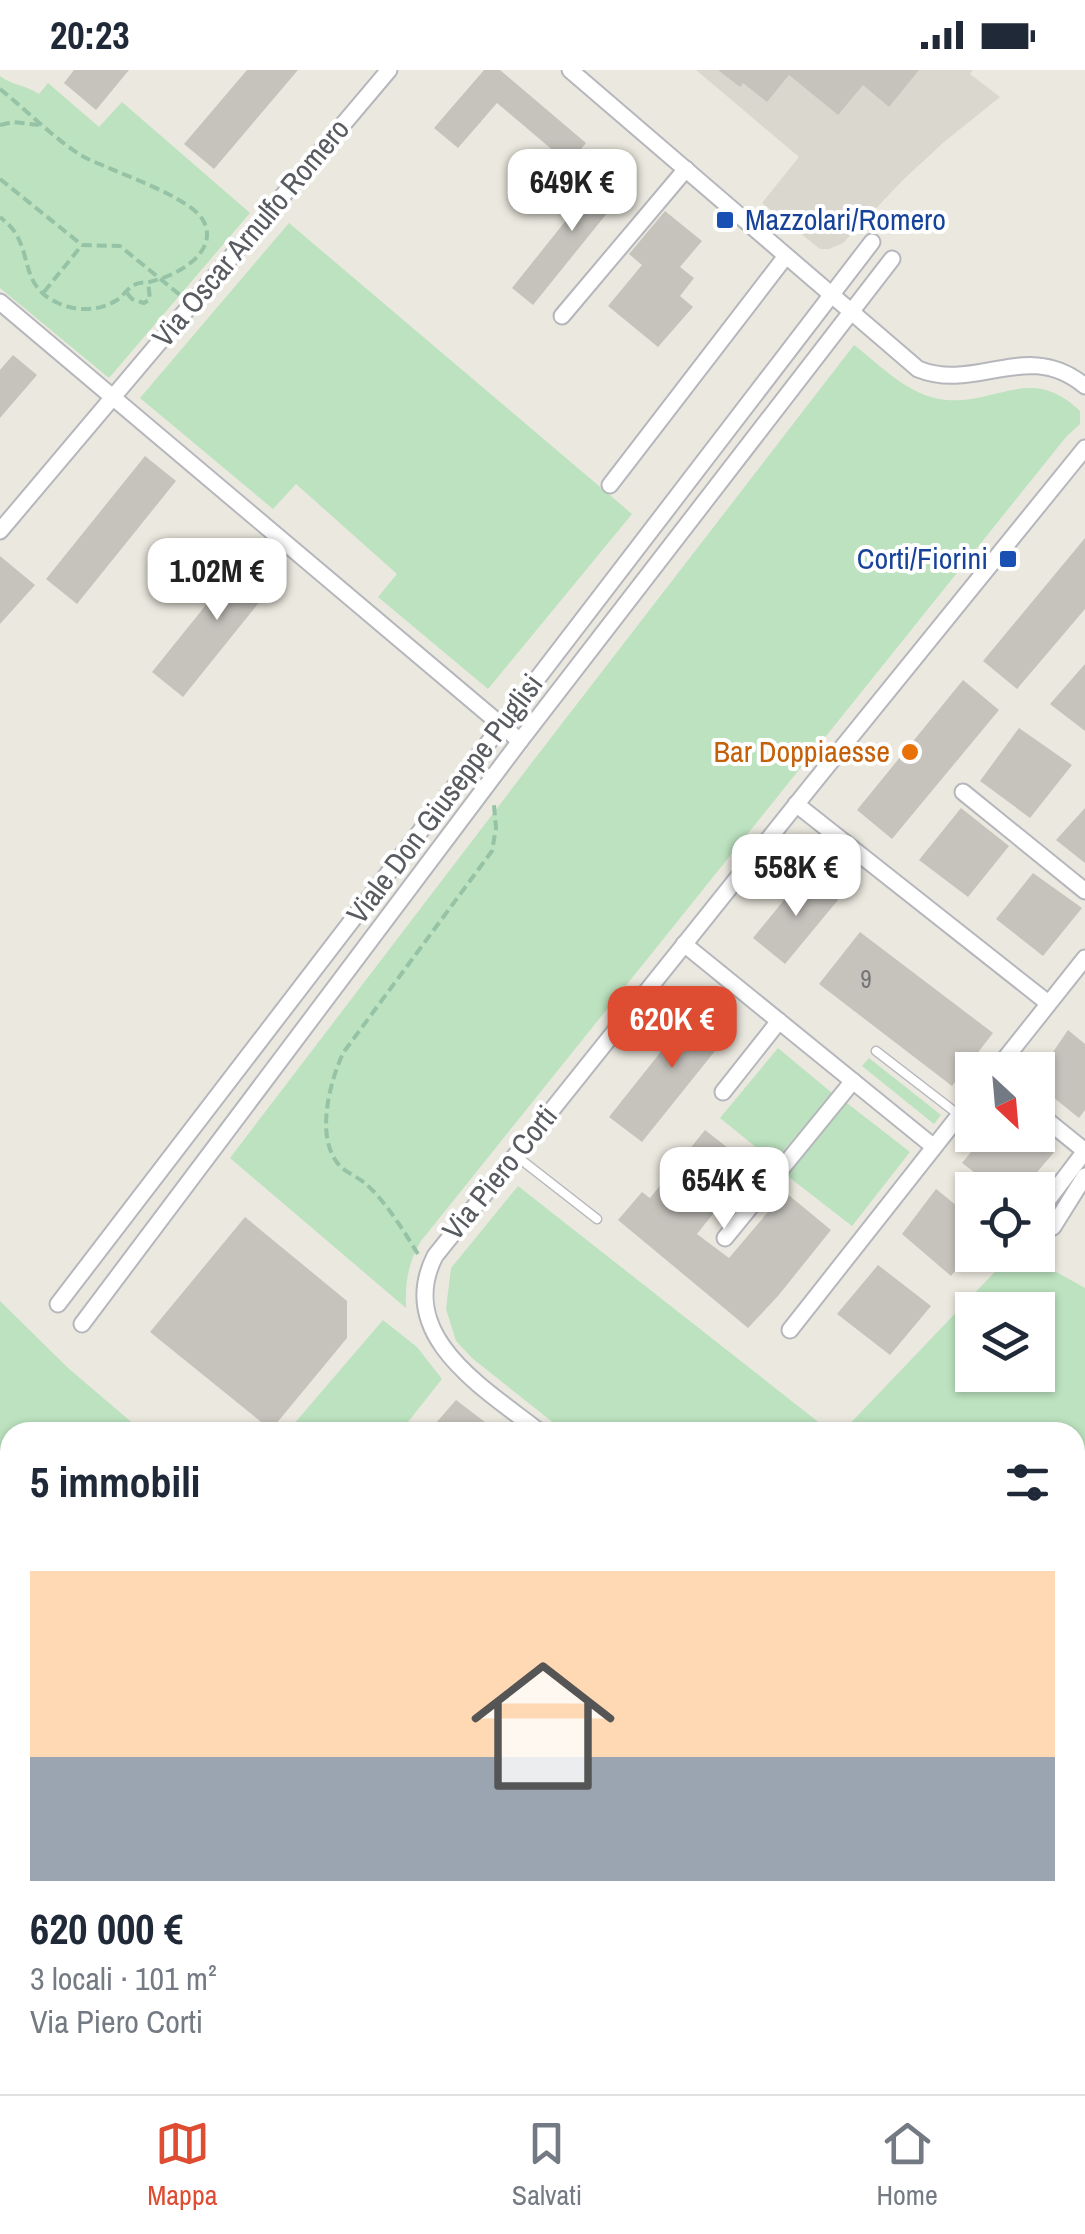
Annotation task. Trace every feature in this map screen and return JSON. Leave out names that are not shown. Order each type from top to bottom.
[{"type":"street","name":"Via Oscar Arnulfo Romero","points":[[0,531],[389,70]]},
{"type":"street","points":[[570,70],[922,371],[957,375],[1038,365],[1063,372],[1085,386]]},
{"type":"street","points":[[562,316],[686,169]]},
{"type":"street","name":"Viale Don Giuseppe Puglisi","points":[[58,1304],[872,242]]},
{"type":"street","points":[[610,486],[786,256]]},
{"type":"street","name":"Viale Don Giuseppe Puglisi","points":[[82,1324],[520,741],[892,259]]},
{"type":"street","points":[[0,302],[520,741]]},
{"type":"street","name":"Via Piero Corti","points":[[528,1422],[443,1350],[428,1315],[425,1291],[430,1266],[441,1247],[1085,448]]},
{"type":"street","points":[[963,792],[1085,891]]},
{"type":"street","points":[[796,804],[1048,1004]]},
{"type":"street","points":[[684,944],[934,1147]]},
{"type":"street","points":[[1010,1052],[1085,958]]},
{"type":"street","points":[[722,1092],[779,1021]]},
{"type":"street","points":[[725,1238],[853,1080]]},
{"type":"street","points":[[790,1330],[955,1121]]},
{"type":"street","points":[[1055,1127],[1085,1151],[1055,1190]]},
{"type":"street","points":[[168,1161],[191,1178]]},
{"type":"street","points":[[1055,1225],[1085,1176]]},
{"type":"lane","points":[[876,1051],[955,1111]]},
{"type":"lane","points":[[516,1155],[597,1220]]},
{"type":"path","points":[[0,89],[80,155],[195,210],[207,234],[202,253],[184,268],[134,284],[107,305],[83,310],[56,303],[44,293],[30,276],[18,237],[0,217]]},
{"type":"path","points":[[0,126],[31,122],[45,126]]},
{"type":"path","points":[[0,179],[82,245],[120,246],[191,304]]},
{"type":"path","points":[[44,293],[82,245]]},
{"type":"path","points":[[126,292],[144,303],[150,299],[148,282]]},
{"type":"path","points":[[418,1254],[366,1184],[340,1166],[330,1151],[325,1127],[331,1079],[343,1053],[492,852],[496,828],[492,778]]},
{"type":"shaded area","points":[[696,70],[973,70],[970,74],[1000,97],[903,180],[843,243],[820,249],[762,203],[799,157]]},
{"type":"green space","points":[[0,76],[39,94],[48,83],[99,127],[122,102],[250,213],[109,378],[0,288]]},
{"type":"green space","points":[[289,223],[632,514],[488,689],[378,597],[397,574],[296,484],[273,509],[140,398]]},
{"type":"green space","points":[[854,345],[894,377],[927,396],[959,400],[1028,388],[1044,390],[1062,397],[1080,411],[1080,424],[421,1241],[408,1273],[406,1308],[230,1158]]},
{"type":"green space","points":[[778,1048],[832,1093],[774,1162],[720,1118]]},
{"type":"green space","points":[[869,1058],[941,1115],[934,1124],[862,1066]]},
{"type":"green space","points":[[843,1100],[910,1152],[852,1226],[785,1174]]},
{"type":"green space","points":[[518,1186],[818,1422],[552,1422],[456,1341],[446,1309],[451,1268]]},
{"type":"green space","points":[[1055,1271],[1085,1288],[1085,1422],[852,1422],[955,1314],[955,1392],[1055,1392],[1055,1292],[976,1292],[995,1272]]},
{"type":"green space","points":[[0,1301],[68,1368],[131,1422],[0,1422]]},
{"type":"green space","points":[[383,1320],[417,1347],[442,1379],[408,1422],[296,1422]]},
{"type":"building","points":[[74,70],[129,70],[96,110],[64,83]]},
{"type":"building","points":[[247,70],[298,70],[214,169],[184,144]]},
{"type":"building","points":[[484,70],[500,70],[586,143],[569,164],[497,103],[458,148],[434,128]]},
{"type":"building","points":[[718,70],[919,70],[889,107],[863,85],[838,115],[789,75],[767,102]]},
{"type":"building","points":[[611,164],[633,181],[533,305],[512,288]]},
{"type":"building","points":[[665,211],[702,241],[680,267],[694,278],[680,296],[693,307],[658,347],[608,306],[642,265],[629,254]]},
{"type":"building","points":[[13,355],[37,375],[0,418],[0,370]]},
{"type":"building","points":[[145,456],[176,481],[77,604],[46,579]]},
{"type":"building","points":[[1085,538],[1085,609],[1017,689],[983,661]]},
{"type":"building","points":[[251,549],[282,574],[183,697],[152,672]]},
{"type":"building","points":[[0,556],[35,585],[0,624]]},
{"type":"building","points":[[1085,664],[1085,731],[1050,704]]},
{"type":"building","points":[[963,680],[999,710],[892,839],[857,810]]},
{"type":"building","points":[[1019,728],[1072,765],[1030,818],[980,781]]},
{"type":"building","points":[[961,808],[1009,846],[968,897],[919,860]]},
{"type":"building","points":[[1085,808],[1085,863],[1056,840]]},
{"type":"building","points":[[806,873],[838,900],[785,964],[753,938]]},
{"type":"building","points":[[1033,873],[1082,908],[1043,956],[996,919]]},
{"type":"building","points":[[860,932],[993,1033],[978,1052],[955,1052],[952,1086],[819,984]]},
{"type":"building","points":[[702,1000],[735,1026],[642,1142],[609,1117]]},
{"type":"building","points":[[1068,1030],[1085,1044],[1085,1110],[1079,1118],[1055,1099],[1053,1052]]},
{"type":"building","points":[[705,1130],[751,1166],[697,1234],[729,1258],[785,1192],[831,1230],[748,1328],[618,1220],[642,1192],[650,1198]]},
{"type":"building","points":[[971,1152],[1054,1152],[1037,1172],[974,1172],[962,1163]]},
{"type":"building","points":[[936,1189],[955,1204],[955,1271],[951,1276],[902,1234]]},
{"type":"building","points":[[245,1217],[347,1301],[347,1338],[278,1422],[261,1422],[150,1332]]},
{"type":"building","points":[[878,1265],[931,1306],[890,1355],[837,1314]]},
{"type":"building","points":[[456,1400],[485,1422],[437,1422]]},
{"type":"place","name":"Mazzolari/Romero","points":[[725,220]]},
{"type":"place","name":"Corti/Fiorini","points":[[1008,559]]},
{"type":"place","name":"Bar Doppiaesse","points":[[910,752]]}]
